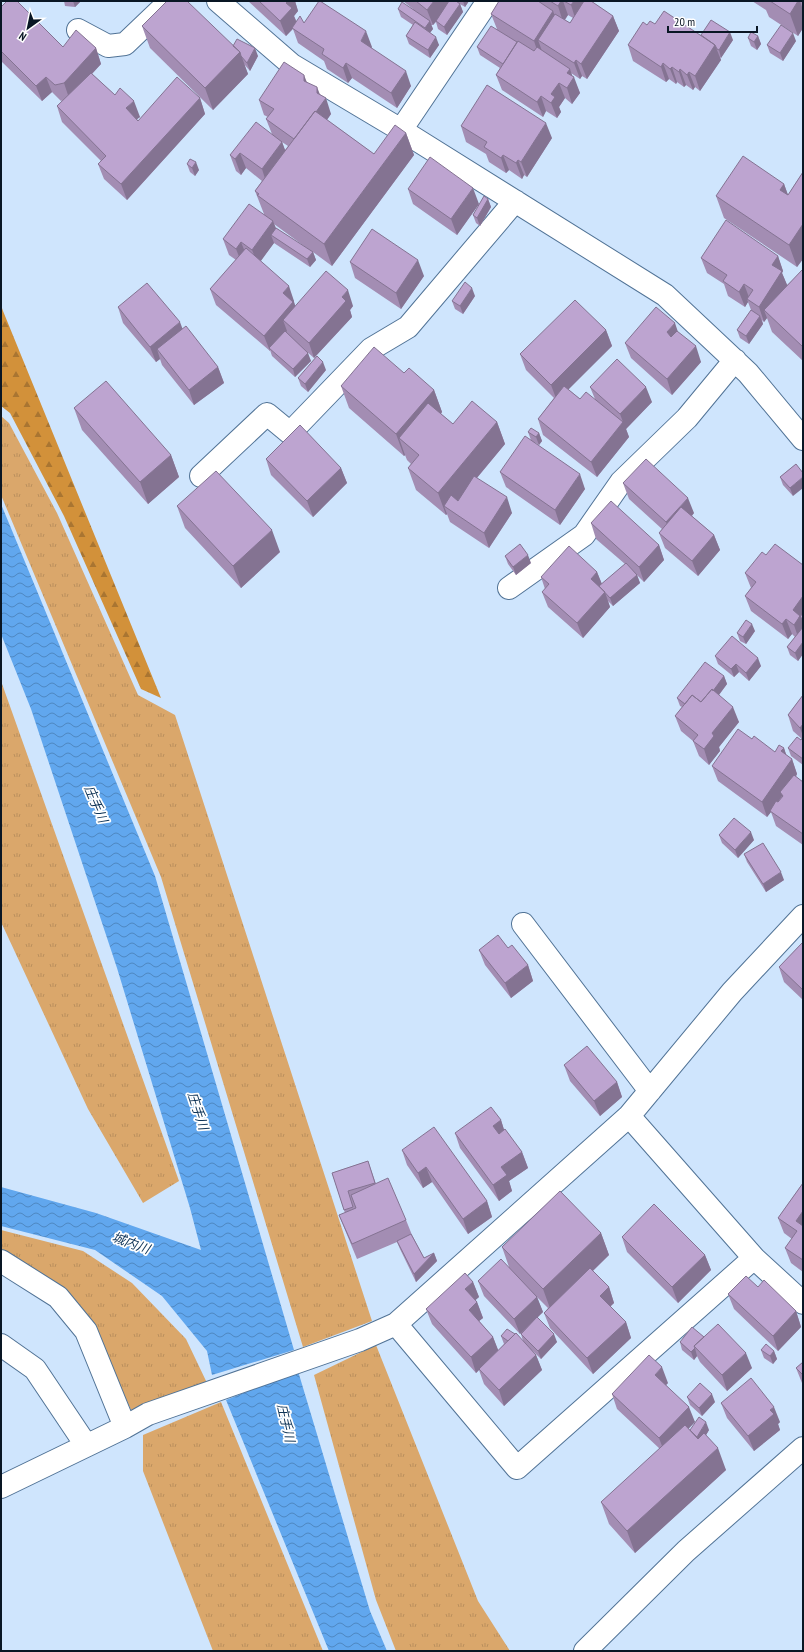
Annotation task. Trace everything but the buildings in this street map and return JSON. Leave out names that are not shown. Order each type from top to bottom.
[{"type":"street","points":[[78,30],[108,46],[125,44],[170,1]]},
{"type":"street","points":[[218,1],[292,65],[401,130],[665,295],[748,373],[803,439]]},
{"type":"street","points":[[401,130],[488,1]]},
{"type":"street","points":[[201,476],[267,414],[290,433],[371,349],[408,327],[515,201]]},
{"type":"street","points":[[509,588],[584,535],[621,482],[687,418],[735,360]]},
{"type":"street","points":[[1,1487],[125,1427],[148,1414],[360,1340],[396,1324],[629,1116],[732,992],[803,916]]},
{"type":"street","points":[[523,924],[650,1091]]},
{"type":"street","points":[[629,1116],[754,1258],[803,1303]]},
{"type":"street","points":[[396,1324],[517,1468],[754,1258]]},
{"type":"street","points":[[1,1261],[58,1297],[86,1331],[125,1427]]},
{"type":"street","points":[[1,1345],[36,1370],[86,1445]]},
{"type":"street","points":[[585,1651],[686,1551],[803,1448]]},
{"type":"green space","points":[[1,305],[161,698],[141,689],[64,516],[10,413],[1,406]]},
{"type":"green space","points":[[1,416],[9,423],[57,513],[138,695],[175,715],[372,1321],[303,1347],[161,877],[1,495]]},
{"type":"green space","points":[[1,681],[179,1181],[143,1203],[88,1109],[1,922]]},
{"type":"green space","points":[[1,1230],[83,1251],[132,1283],[186,1339],[207,1383],[131,1410],[96,1333],[1,1253]]},
{"type":"green space","points":[[376,1345],[478,1601],[510,1651],[396,1651],[376,1600],[314,1375]]},
{"type":"green space","points":[[221,1402],[323,1651],[213,1651],[143,1471],[143,1435]]},
{"type":"water","points":[[1,504],[155,876],[294,1350],[212,1375],[207,1351],[162,1296],[95,1250],[1,1226],[1,1187],[96,1213],[201,1250],[190,1208],[117,968],[31,709],[1,634]]},
{"type":"water","name":"庄手川","points":[[298,1371],[370,1611],[387,1651],[329,1651],[226,1400]]},
{"type":"water label","name":"城内川","points":[[131,1243]]}]
